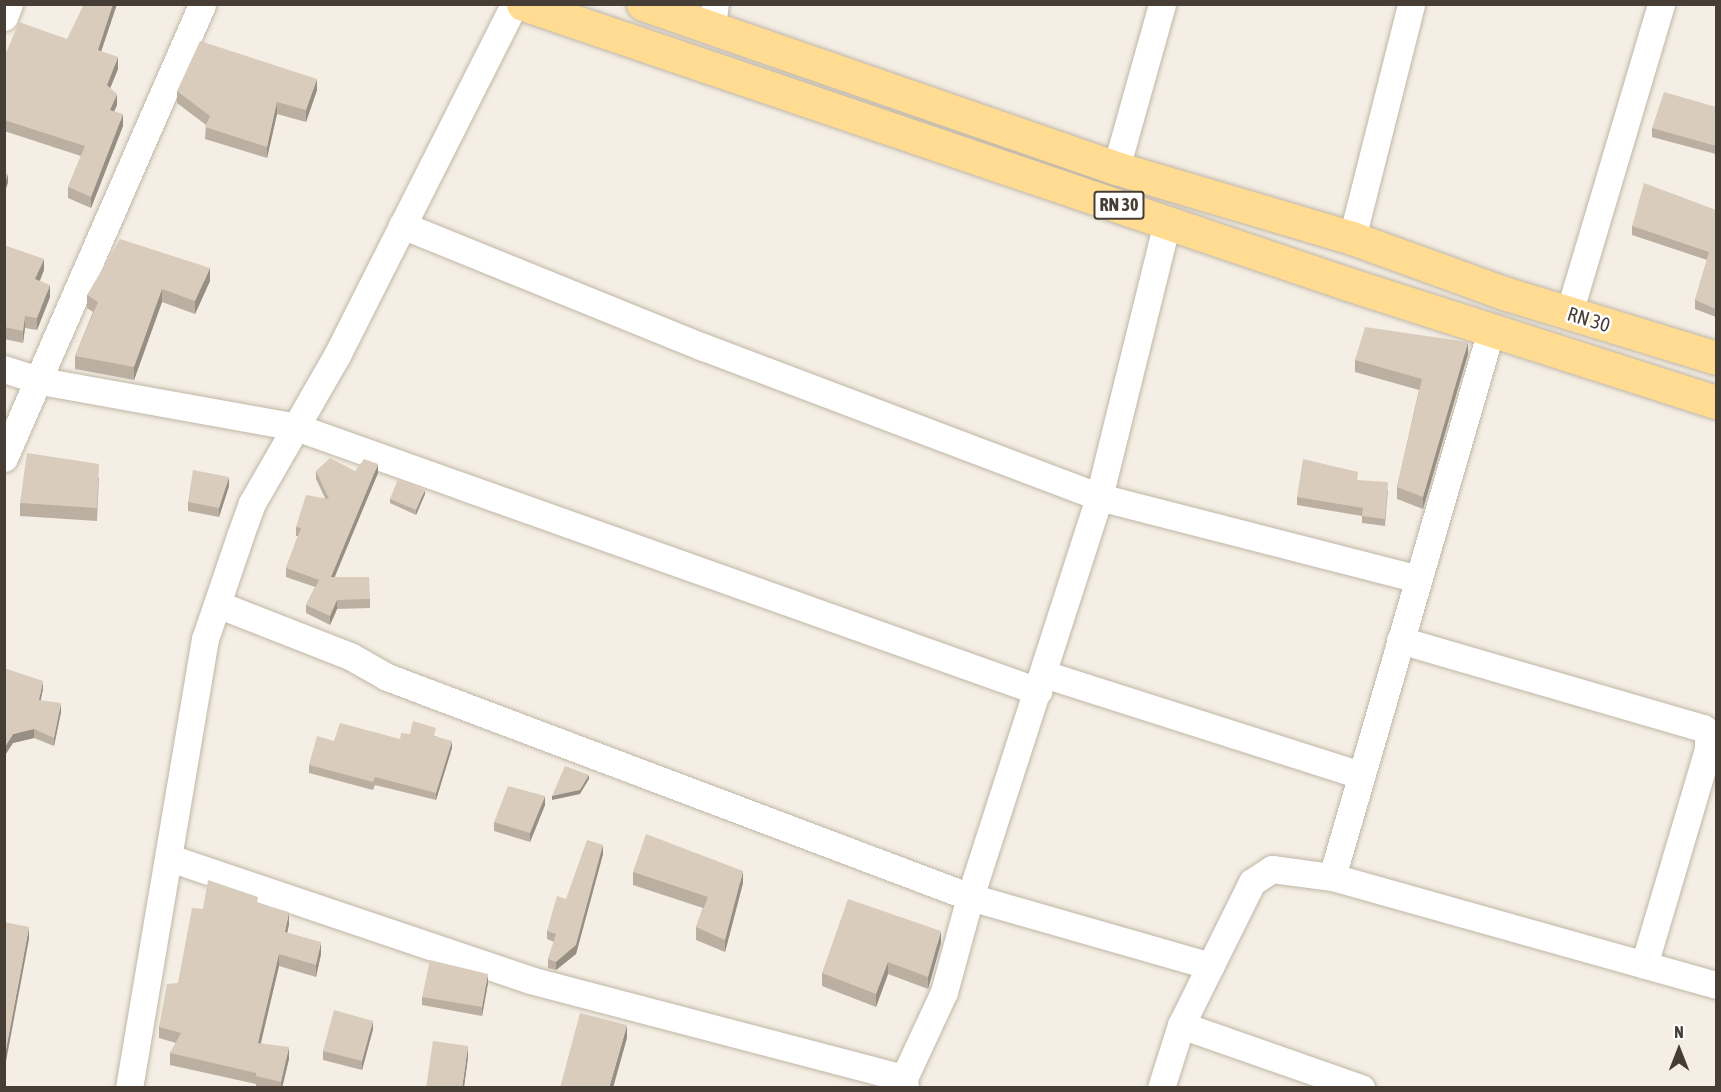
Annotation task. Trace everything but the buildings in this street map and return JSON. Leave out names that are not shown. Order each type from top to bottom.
[{"type":"main road","name":"RN 30","points":[[523,4],[1167,223],[1716,402]]},
{"type":"main road","name":"RN 30","points":[[643,4],[713,16],[1116,168],[1352,238],[1569,313],[1716,358]]},
{"type":"street","points":[[4,17],[9,4]]},
{"type":"street","points":[[4,458],[41,381],[202,4]]},
{"type":"street","points":[[129,1088],[170,858],[205,639],[252,503],[296,427],[514,4]]},
{"type":"street","points":[[1116,168],[1162,4]]},
{"type":"street","points":[[1352,238],[1411,4]]},
{"type":"street","points":[[1569,313],[1661,4]]},
{"type":"street","points":[[170,858],[530,980],[905,1083],[944,992],[970,897],[1041,683],[1099,497],[1167,223]]},
{"type":"street","points":[[402,225],[703,346],[1099,497],[1418,579]]},
{"type":"street","points":[[1332,877],[1491,330]]},
{"type":"street","points":[[4,369],[41,381],[296,427],[1041,683],[1361,775]]},
{"type":"street","points":[[217,604],[320,644],[387,677],[970,897],[1210,966]]},
{"type":"street","points":[[1400,640],[1702,728],[1708,734],[1708,749],[1644,965]]},
{"type":"street","points":[[1161,1088],[1181,1025],[1252,882],[1261,874],[1284,868],[1332,877],[1716,985]]},
{"type":"street","points":[[1181,1025],[1331,1082],[1361,1088]]}]
